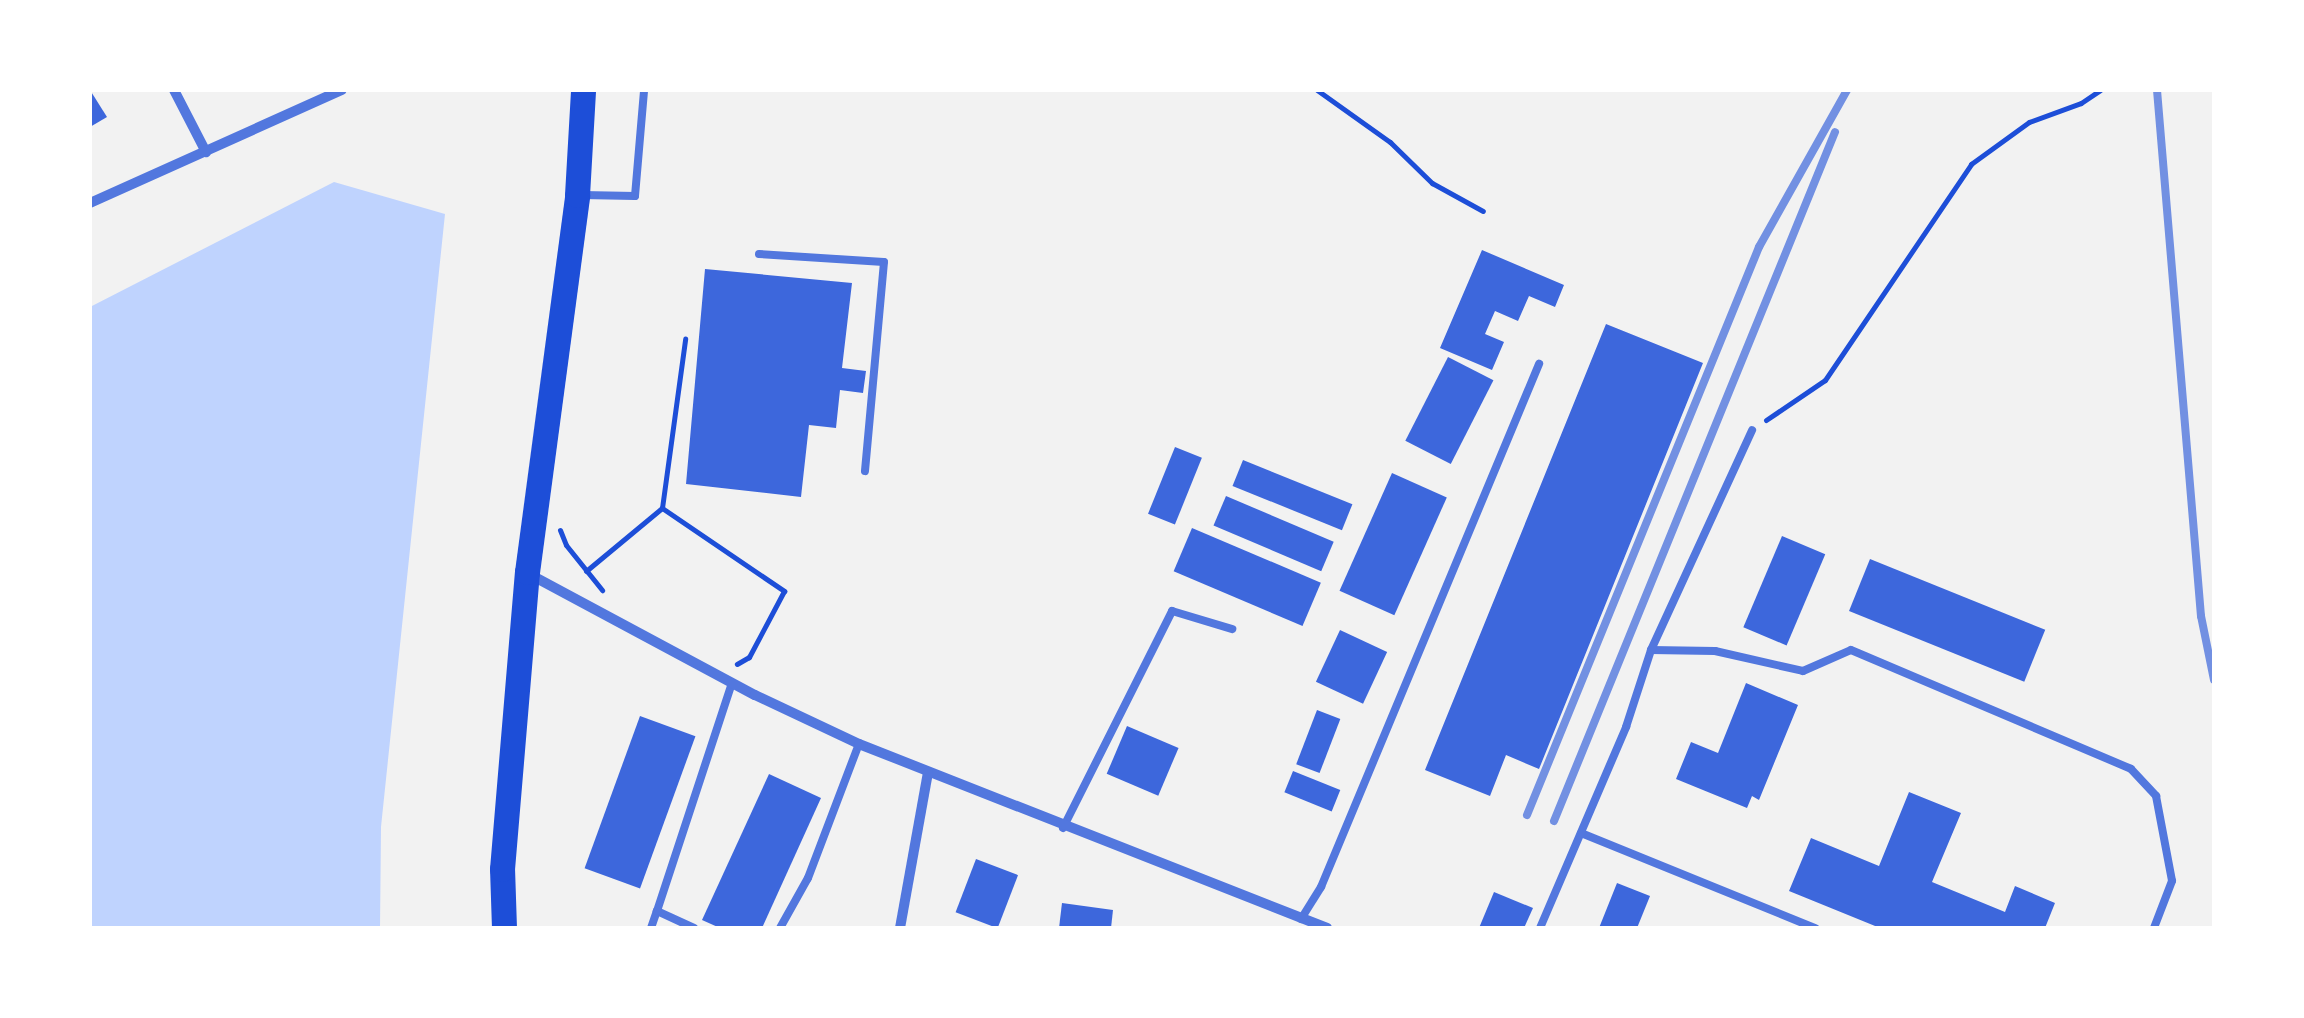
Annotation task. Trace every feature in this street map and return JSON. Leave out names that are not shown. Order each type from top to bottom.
[{"type":"main road","points":[[504,928],[502,868],[527,572],[577,195],[584,90]]},
{"type":"street","points":[[174,90],[206,152]]},
{"type":"street","points":[[90,203],[342,90]]},
{"type":"street","points":[[527,572],[732,682],[859,744],[1063,828],[1327,928]]},
{"type":"street","points":[[900,928],[928,772]]},
{"type":"lane","points":[[577,195],[635,196],[644,90]]},
{"type":"lane","points":[[760,254],[884,262],[864,471]]},
{"type":"lane","points":[[1301,919],[1322,888],[1539,364]]},
{"type":"lane","points":[[1540,928],[1626,727],[1651,650],[1752,430]]},
{"type":"lane","points":[[1063,828],[1172,611],[1232,629]]},
{"type":"lane","points":[[1651,650],[1715,651],[1802,671],[1851,650],[2131,769],[2156,796],[2172,881],[2154,928]]},
{"type":"lane","points":[[650,928],[732,682]]},
{"type":"lane","points":[[780,928],[808,878],[859,744]]},
{"type":"lane","points":[[1581,833],[1815,928]]},
{"type":"lane","points":[[656,911],[694,928]]},
{"type":"path","points":[[1317,90],[1390,142],[1432,183],[1483,211]]},
{"type":"path","points":[[1752,430],[1825,380],[1971,164],[2029,122],[2082,103],[2100,90]]},
{"type":"path","points":[[586,571],[662,508],[685,339]]},
{"type":"path","points":[[662,508],[784,591],[749,657],[734,666]]},
{"type":"path","points":[[558,522],[566,545],[613,598]]},
{"type":"water","points":[[334,182],[445,214],[381,827],[380,928],[90,928],[90,307]]},
{"type":"building","points":[[90,90],[107,117],[90,127]]},
{"type":"building","points":[[1482,250],[1564,285],[1555,307],[1529,296],[1518,321],[1495,311],[1485,334],[1504,342],[1492,370],[1440,348]]},
{"type":"building","points":[[705,269],[852,283],[842,368],[866,371],[863,393],[840,390],[836,428],[809,425],[801,497],[686,484]]},
{"type":"building","points":[[1606,324],[1703,363],[1539,769],[1506,755],[1490,796],[1425,770]]},
{"type":"building","points":[[1448,357],[1493,380],[1451,464],[1405,441]]},
{"type":"building","points":[[1175,447],[1202,458],[1175,525],[1148,514]]},
{"type":"building","points":[[1243,460],[1352,504],[1342,530],[1233,486]]},
{"type":"building","points":[[1392,473],[1447,497],[1394,615],[1340,591]]},
{"type":"building","points":[[1226,496],[1334,542],[1321,571],[1213,525]]},
{"type":"building","points":[[1192,528],[1321,583],[1303,626],[1174,571]]},
{"type":"building","points":[[1782,536],[1825,554],[1787,645],[1743,627]]},
{"type":"building","points":[[1870,559],[2045,630],[2024,682],[1849,611]]},
{"type":"building","points":[[1340,630],[1387,652],[1363,704],[1316,682]]},
{"type":"building","points":[[1746,683],[1798,705],[1759,800],[1752,796],[1747,808],[1676,779],[1691,742],[1718,753]]},
{"type":"building","points":[[1317,710],[1340,719],[1320,773],[1296,764]]},
{"type":"building","points":[[640,716],[695,736],[640,888],[585,868]]},
{"type":"building","points":[[1127,726],[1179,748],[1158,796],[1107,774]]},
{"type":"building","points":[[1293,771],[1340,790],[1332,811],[1284,792]]},
{"type":"building","points":[[769,774],[821,798],[762,928],[720,928],[702,920]]},
{"type":"building","points":[[1909,792],[1961,813],[1932,882],[2005,912],[2015,886],[2055,903],[2045,928],[1880,928],[1789,891],[1811,838],[1879,866]]},
{"type":"building","points":[[976,859],[1018,875],[998,928],[956,912]]},
{"type":"building","points":[[1617,883],[1650,896],[1637,928],[1599,928]]},
{"type":"building","points":[[1494,892],[1533,908],[1524,928],[1479,928]]},
{"type":"building","points":[[1062,903],[1113,910],[1111,928],[1059,928]]},
{"type":"railway","points":[[1527,815],[1759,247],[1847,90]]},
{"type":"railway","points":[[2157,90],[2201,616],[2214,680]]},
{"type":"railway","points":[[1554,821],[1835,132]]}]
